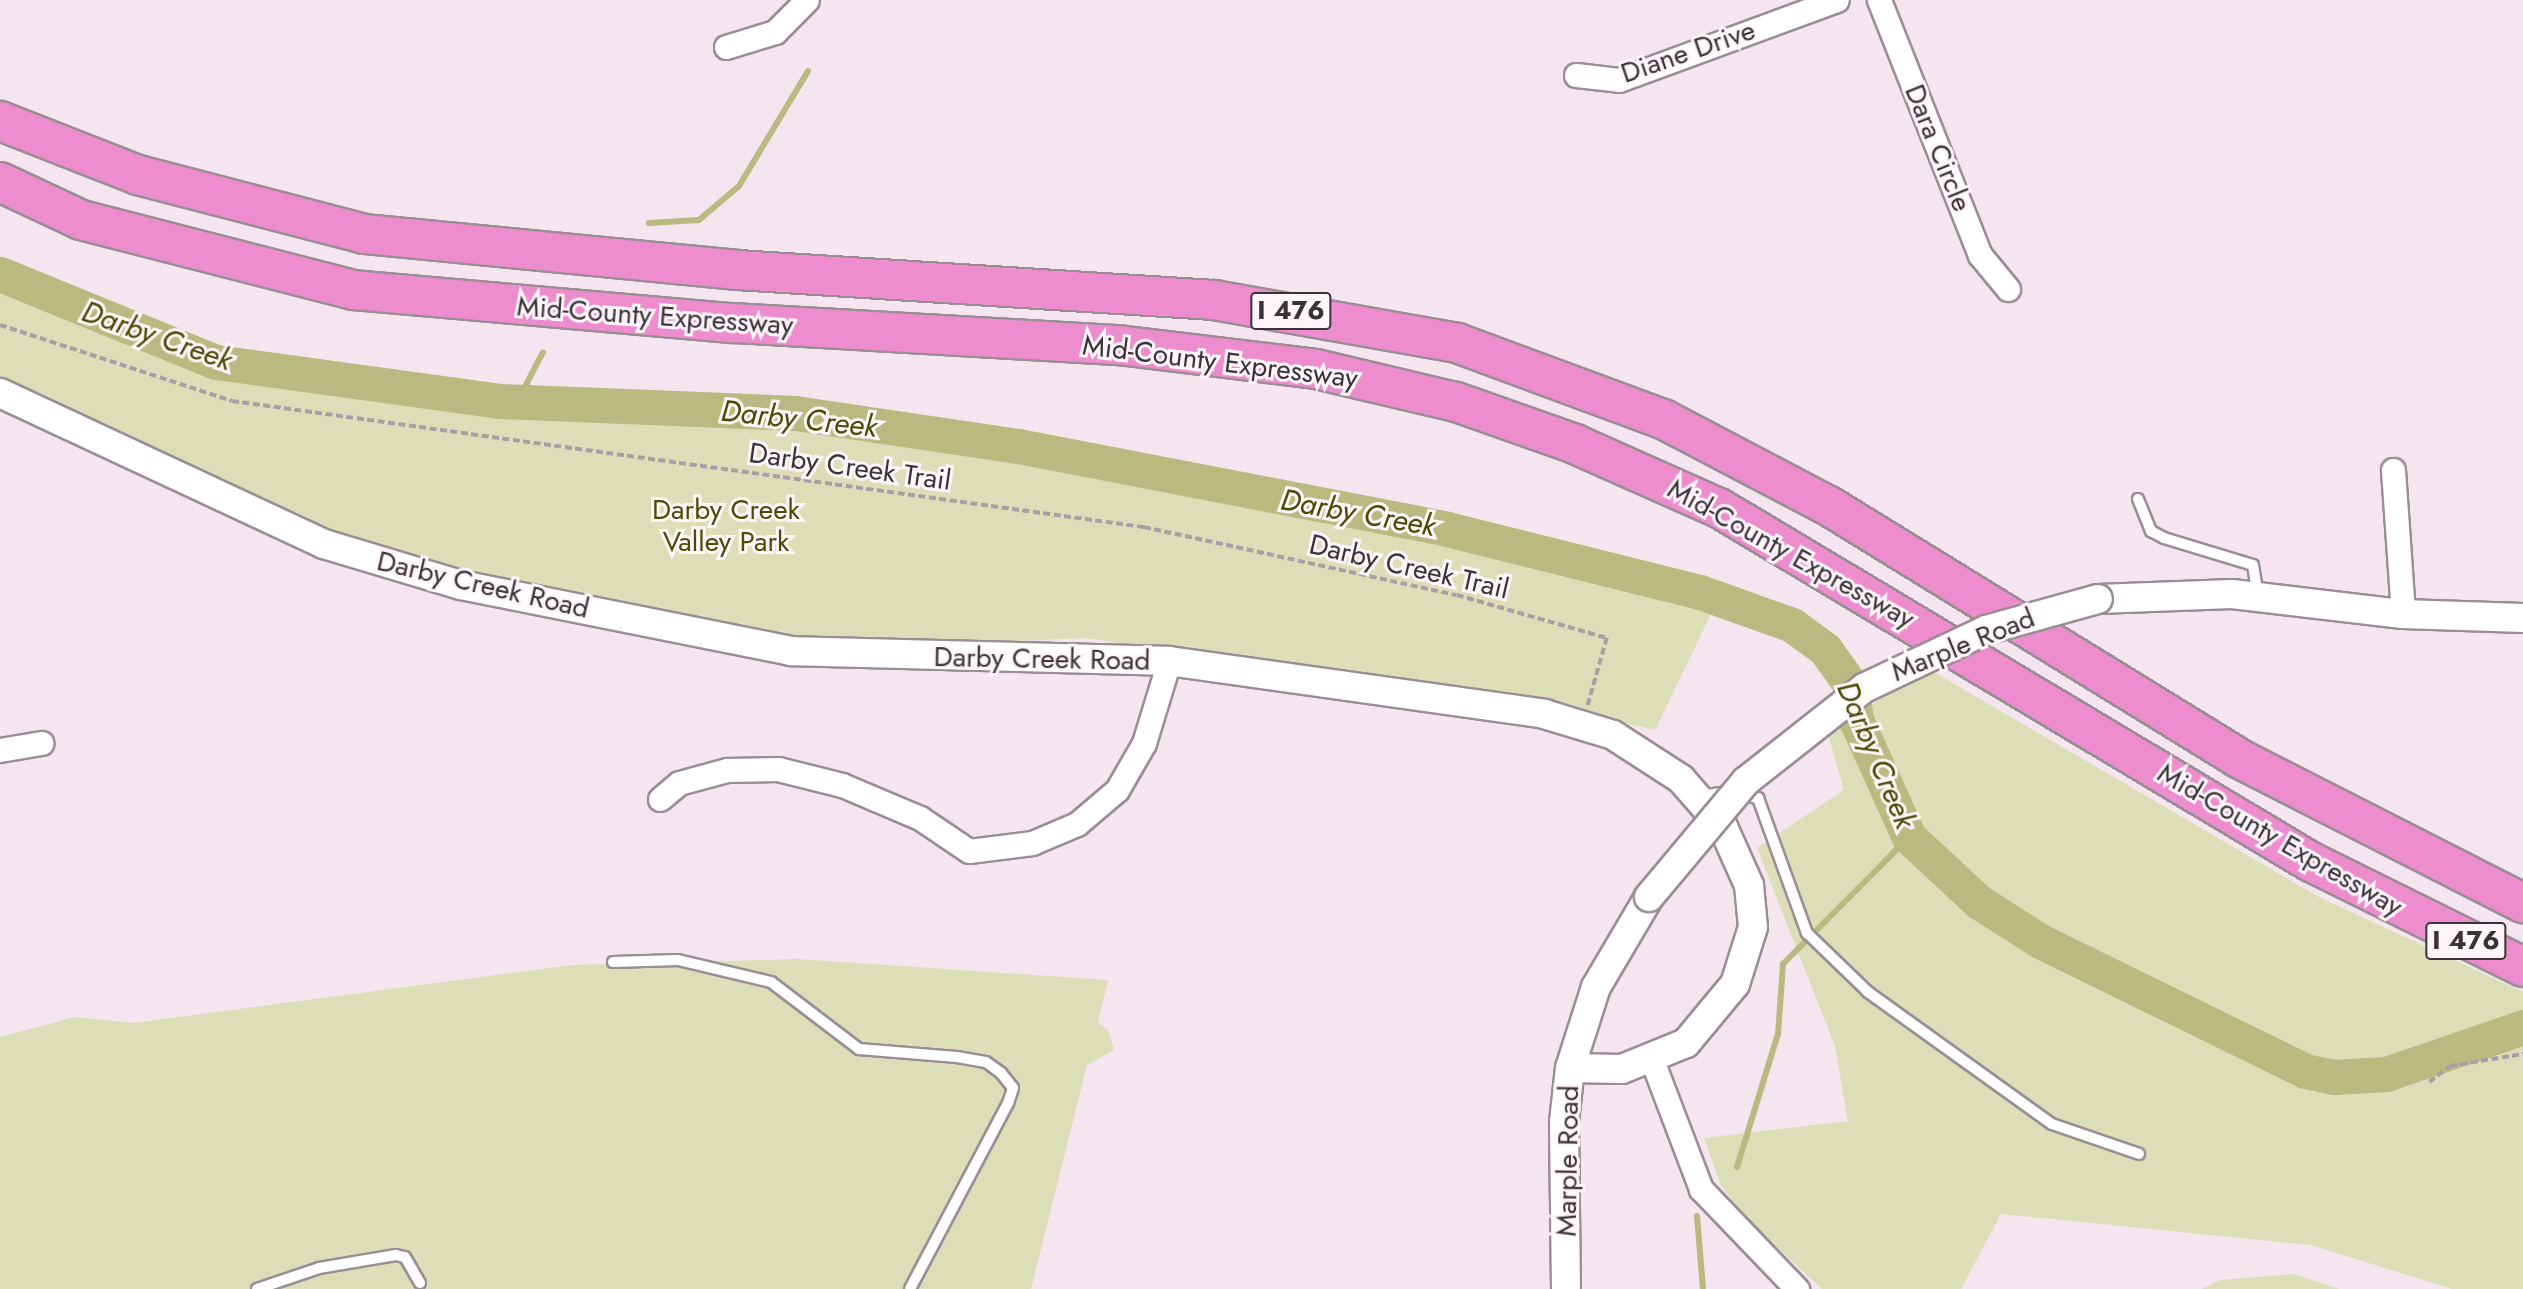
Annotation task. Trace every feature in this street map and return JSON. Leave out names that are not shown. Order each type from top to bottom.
[{"type":"highway","name":"Mid-County Expressway","points":[[0,121],[138,175],[364,234],[724,269],[1214,300],[1457,343],[1662,419],[1829,506],[2238,758],[2464,877],[2523,903]]},
{"type":"highway","name":"Mid-County Expressway","points":[[0,182],[81,220],[353,290],[733,323],[1118,345],[1316,369],[1456,402],[1575,444],[1718,508],[2311,862],[2409,914],[2523,967]]},
{"type":"street","points":[[726,47],[775,32],[807,0]]},
{"type":"street","name":"Diane Drive","points":[[1576,75],[1619,80],[1837,0]]},
{"type":"street","name":"Dara Circle","points":[[1879,0],[1980,255],[2008,289]]},
{"type":"street","name":"Darby Creek Road","points":[[0,393],[324,544],[461,586],[791,652],[1169,661],[1582,723],[1639,748],[1699,796],[1744,866],[1753,927],[1745,965],[1722,1007],[1686,1043],[1653,1060],[1622,1069],[1570,1068]]},
{"type":"street","points":[[2393,470],[2403,614]]},
{"type":"street","name":"Marple Road","points":[[1566,1289],[1564,1122],[1570,1068],[1596,987],[1649,897],[1746,781],[1864,688],[1986,630],[2098,599],[2189,593],[2259,597],[2403,614],[2523,618]]},
{"type":"street","points":[[660,799],[680,783],[704,777],[778,769],[842,785],[920,818],[969,851],[1031,843],[1077,824],[1117,790],[1144,743],[1169,661]]},
{"type":"street","points":[[0,750],[41,743]]},
{"type":"street","points":[[1653,1060],[1701,1189],[1797,1289]]},
{"type":"lane","points":[[2138,499],[2151,531],[2164,538],[2253,565],[2259,597]]},
{"type":"lane","points":[[1699,796],[1727,792],[1758,798],[1807,933],[1817,946],[2000,1091],[2052,1124],[2139,1154]]},
{"type":"lane","points":[[613,962],[678,960],[771,982],[859,1049],[967,1059],[1001,1073],[1013,1088],[1007,1103],[910,1289]]},
{"type":"lane","points":[[257,1289],[340,1263],[396,1255],[405,1257],[420,1283]]},
{"type":"path","name":"Darby Creek Trail","points":[[0,325],[232,401],[1144,527],[1457,595],[1607,638],[1582,723]]},
{"type":"path","points":[[2428,1082],[2450,1066],[2523,1054]]},
{"type":"green space","name":"Darby Creek Valley Park","points":[[0,284],[213,370],[534,413],[732,418],[999,451],[1487,548],[1715,606],[1655,730],[1521,700],[1085,638],[846,648],[704,633],[323,539],[0,384]]},
{"type":"green space","points":[[1927,668],[2319,897],[2523,992],[2523,1289],[2452,1289],[2311,1245],[2001,1214],[1961,1289],[1822,1289],[1753,1225],[1721,1186],[1704,1138],[1848,1121],[1835,1046],[1757,848],[1844,790],[1828,734]]},
{"type":"green space","points":[[798,959],[1108,980],[1098,1023],[1108,1030],[1114,1050],[1087,1065],[1031,1289],[0,1289],[0,1037],[75,1017],[134,1023],[572,965]]},
{"type":"green space","points":[[2294,1274],[2339,1289],[2202,1289],[2220,1280]]},
{"type":"waterway","points":[[649,223],[699,220],[739,186],[808,71]]},
{"type":"waterway","name":"Darby Creek","points":[[0,274],[216,362],[499,401],[795,413],[1018,446],[1447,529],[1700,592],[1792,625],[1825,649],[1850,684],[1857,722],[1909,837],[1979,902],[2040,941],[2305,1071],[2334,1077],[2386,1074],[2523,1027]]},
{"type":"waterway","points":[[517,402],[543,352]]},
{"type":"waterway","points":[[1737,1167],[1778,1034],[1783,964],[1909,837]]},
{"type":"waterway","points":[[1697,1216],[1703,1289]]}]
